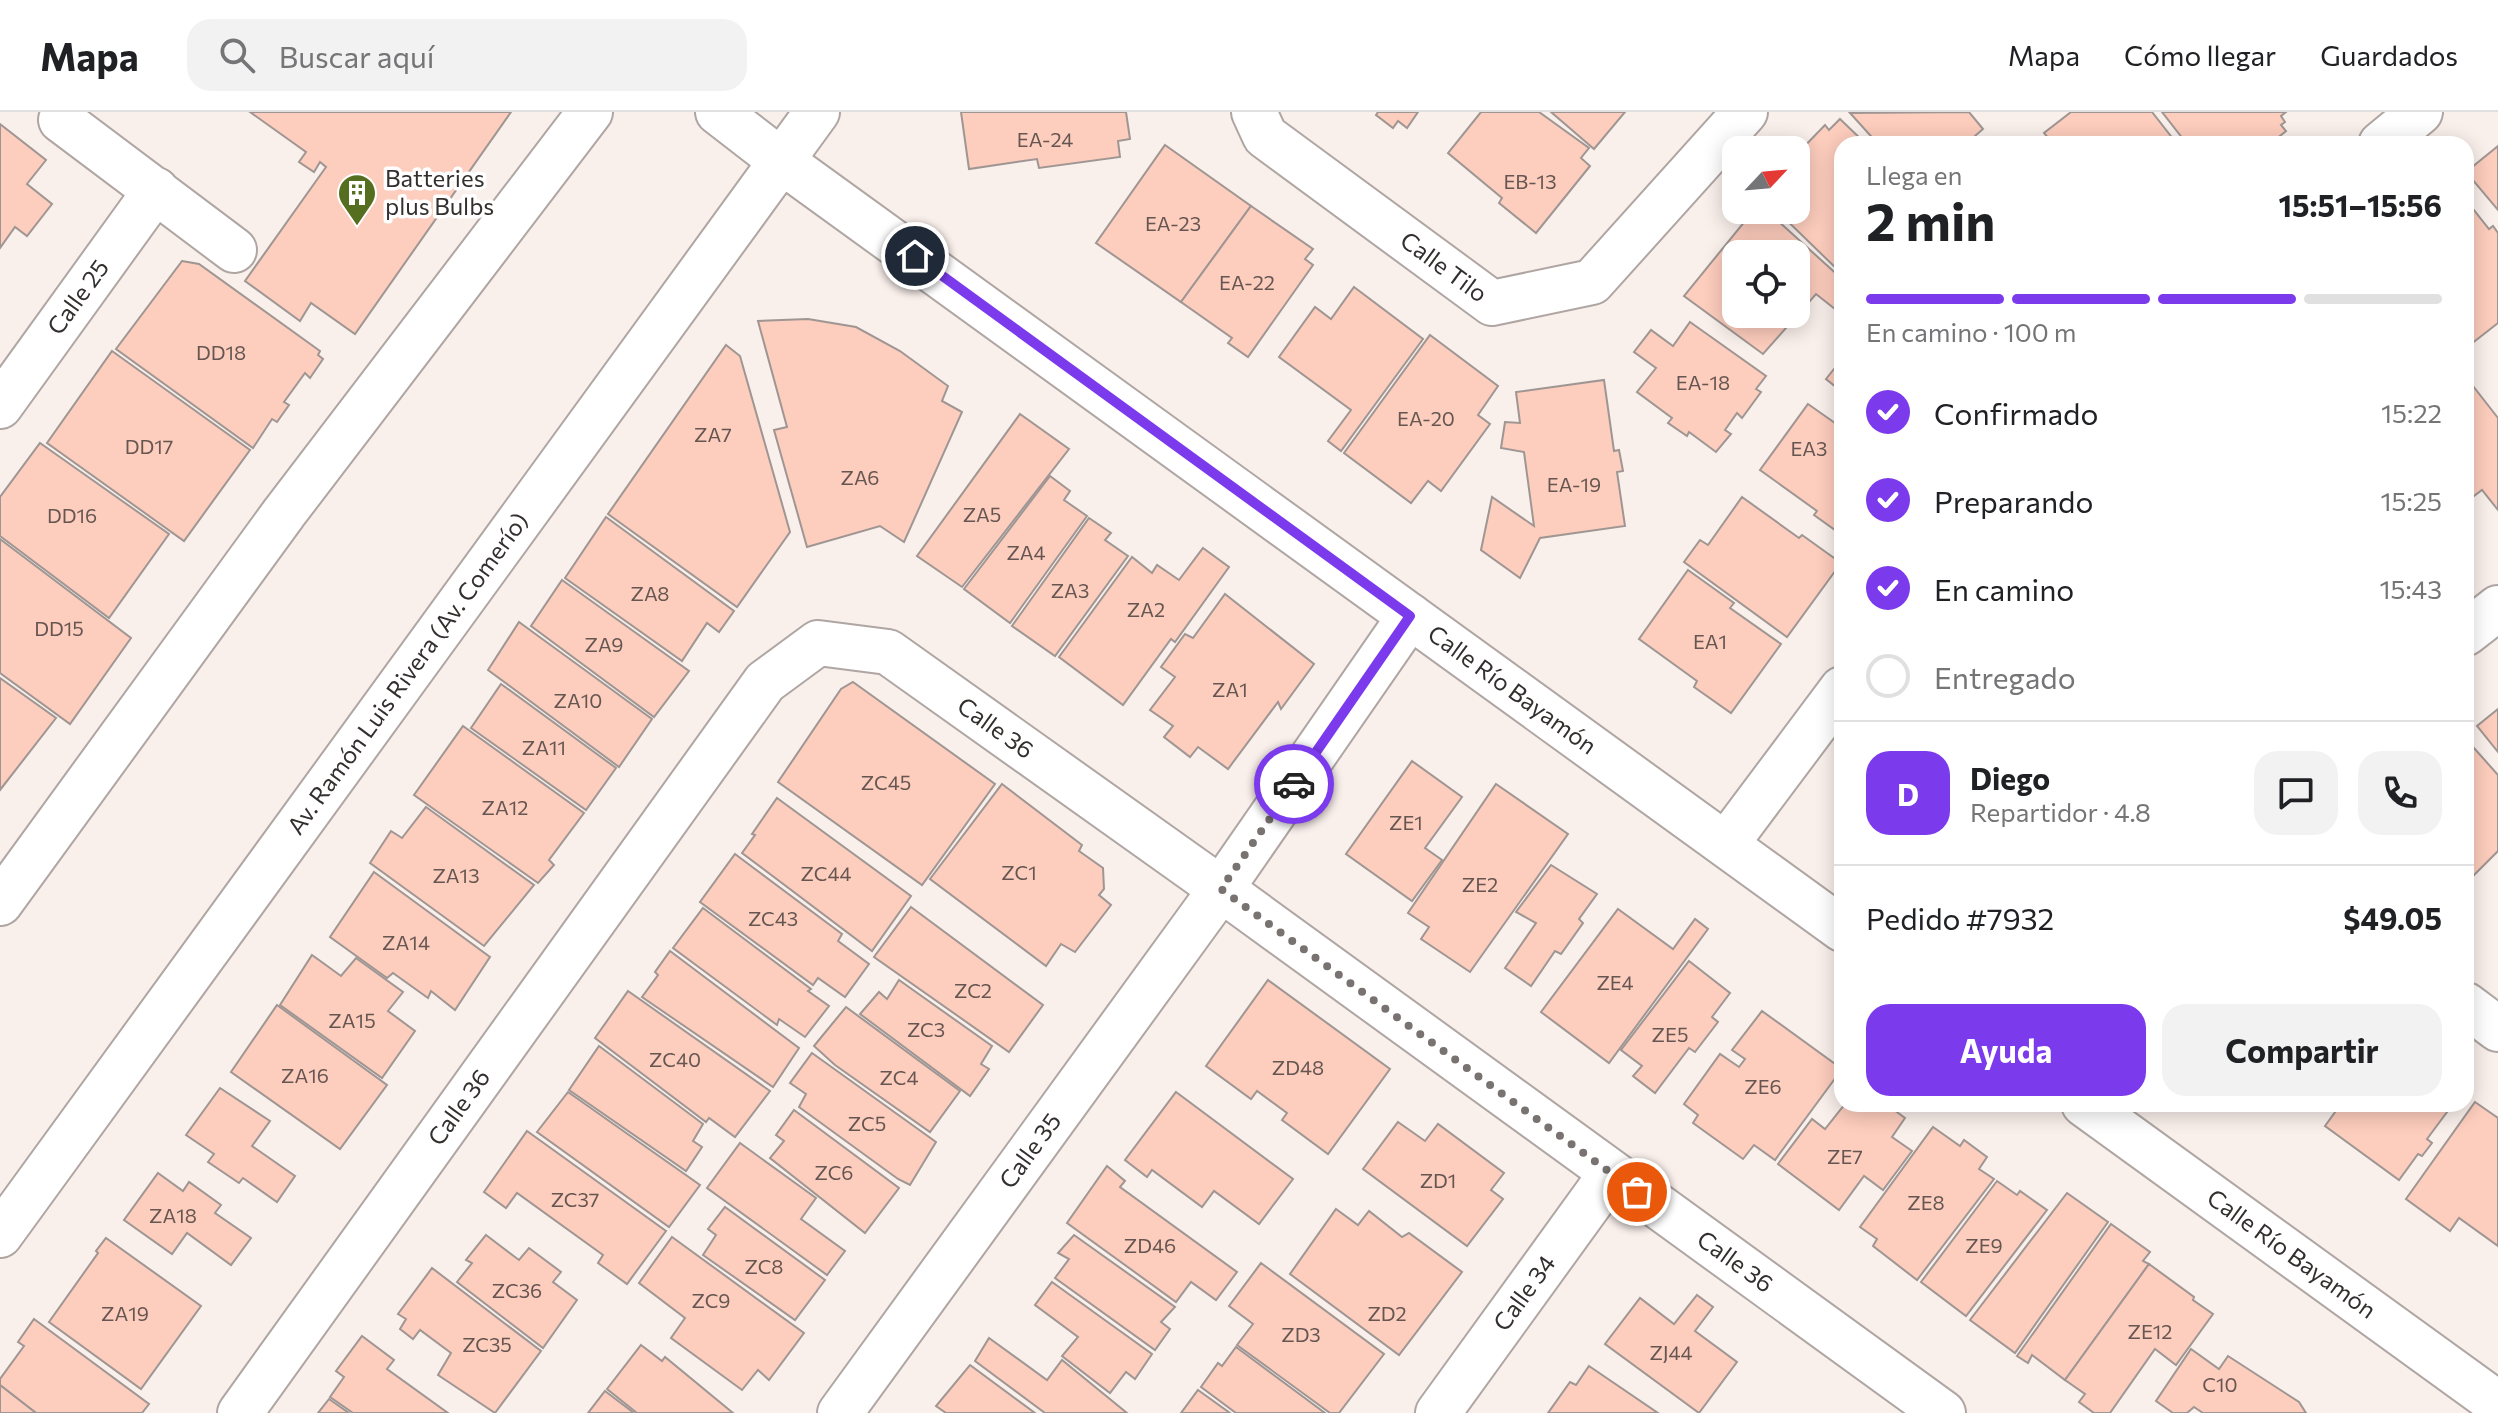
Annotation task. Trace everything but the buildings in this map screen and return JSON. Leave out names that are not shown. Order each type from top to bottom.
[{"type":"street","points":[[0,903],[284,513],[590,112]]},
{"type":"street","name":"Calle Río Bayamón","points":[[718,112],[1834,923]]},
{"type":"street","name":"Av. Ramón Luis Rivera (Av. Comerío)","points":[[0,1235],[817,112]]},
{"type":"street","name":"Calle Tilo","points":[[1254,112],[1265,136],[1492,303],[1592,282],[1745,112]]},
{"type":"street","points":[[2391,136],[2420,112]]},
{"type":"street","points":[[61,120],[234,250]]},
{"type":"street","name":"Calle 25","points":[[0,406],[156,190]]},
{"type":"street","points":[[2474,627],[2498,608]]},
{"type":"street","name":"Calle 35","points":[[840,1413],[1221,889],[1410,616]]},
{"type":"street","name":"Calle 36","points":[[240,1413],[765,682],[818,643],[888,652],[1221,889],[1943,1413]]},
{"type":"street","points":[[1726,844],[1834,700]]},
{"type":"street","points":[[2474,1011],[2498,1029]]},
{"type":"street","name":"Calle Río Bayamón","points":[[2095,1112],[2498,1404]]},
{"type":"street","name":"Calle 34","points":[[1438,1413],[1611,1174]]},
{"type":"way so far","points":[[1294,784],[1221,889],[1637,1192]]},
{"type":"place","name":"Batteries plus Bulbs","points":[[357,227]]},
{"type":"route","points":[[915,256],[1410,616],[1294,784]]}]
